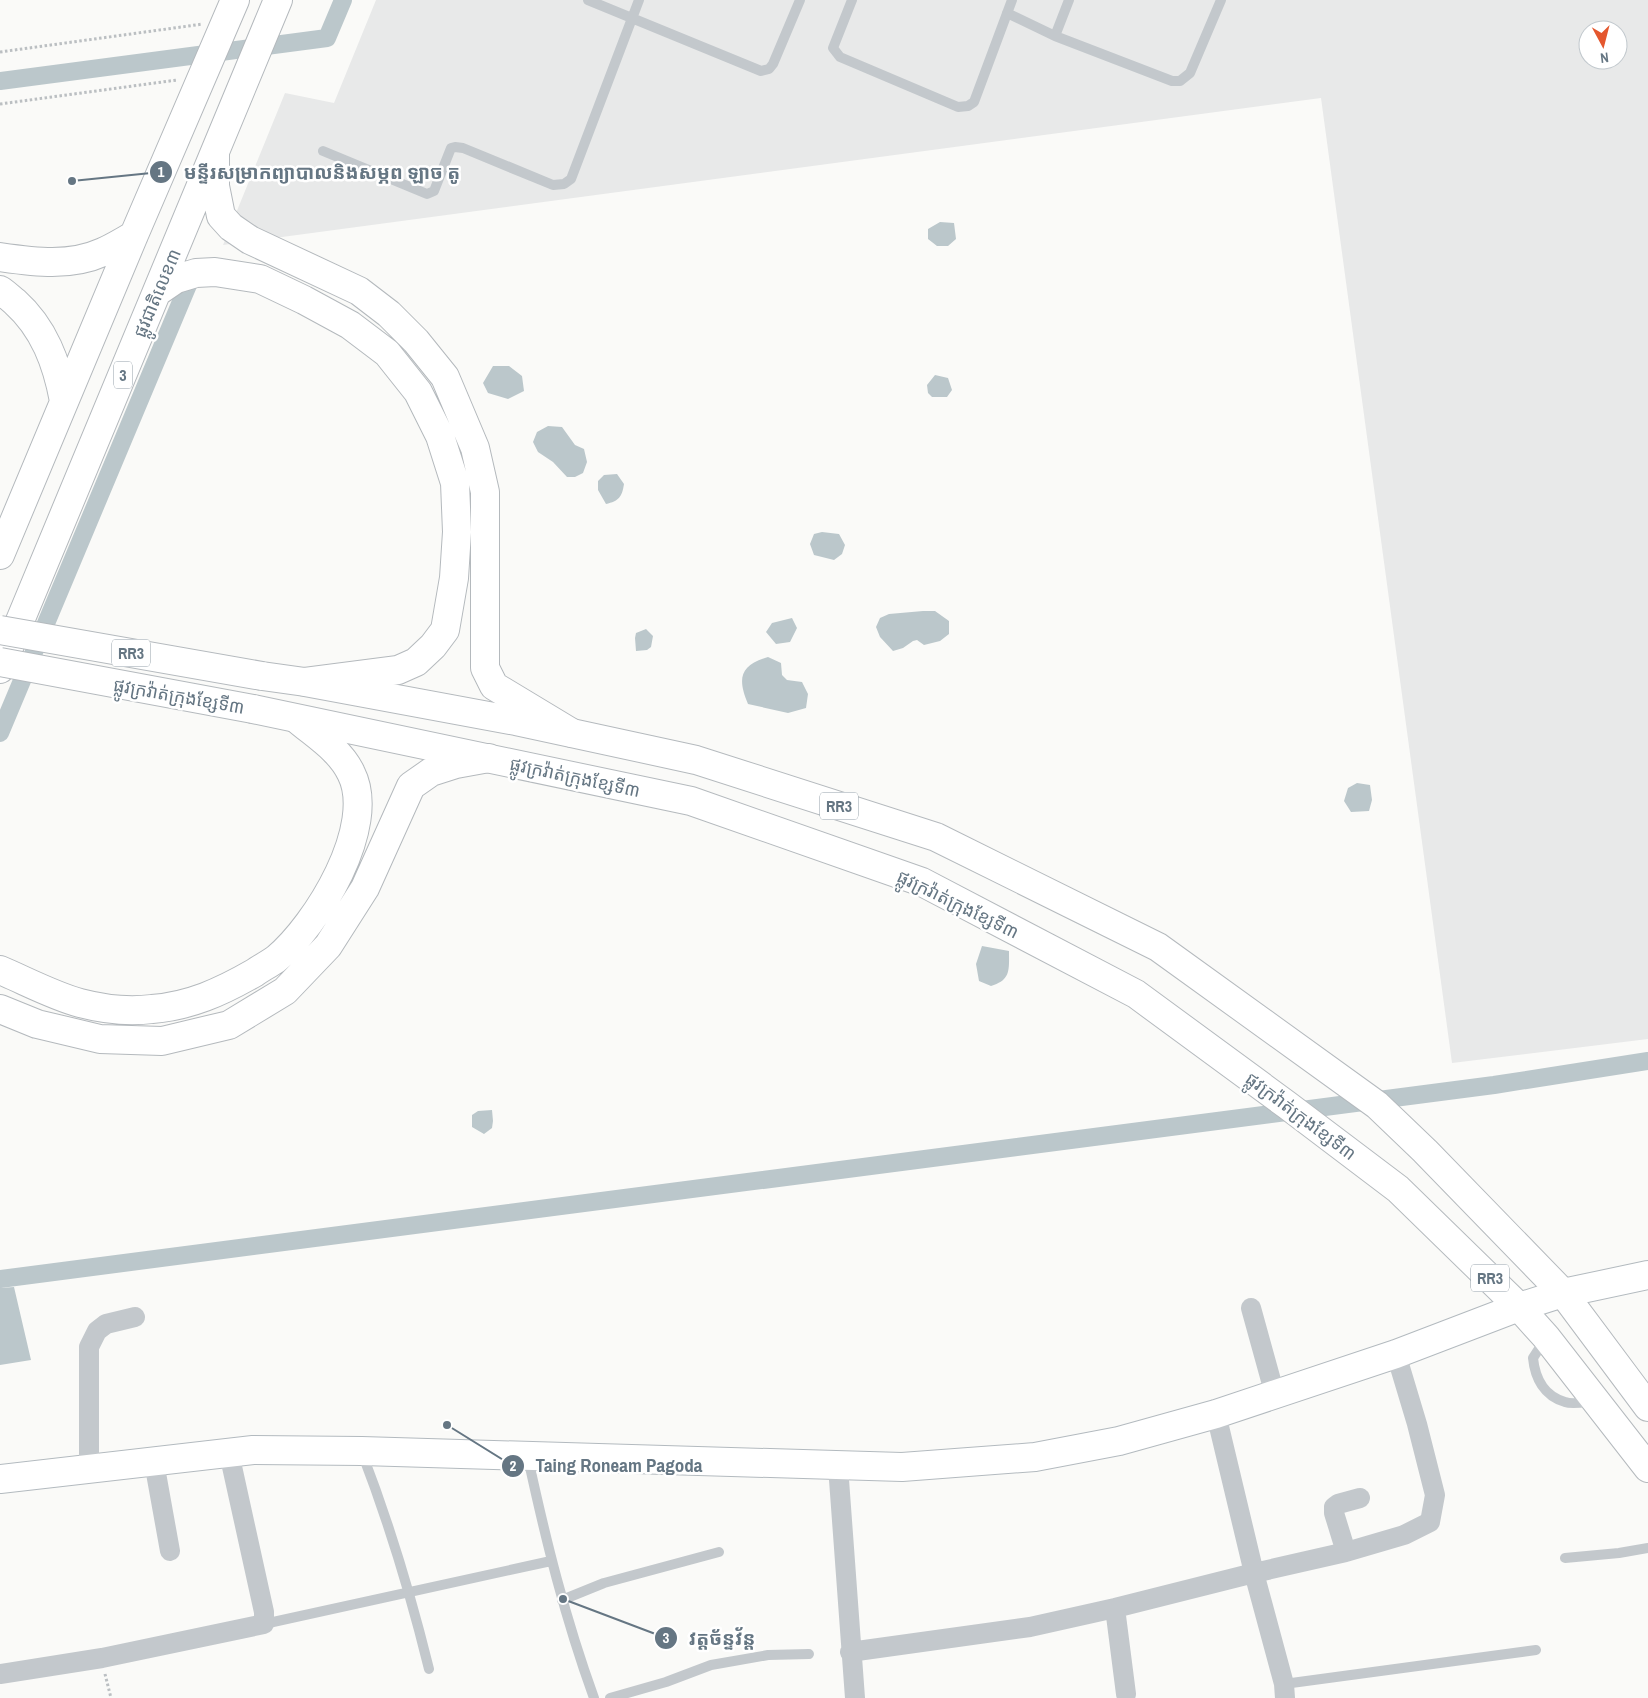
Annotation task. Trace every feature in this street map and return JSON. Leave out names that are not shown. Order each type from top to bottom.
[{"type":"main road","name":"ផ្លូវជាតិលេខ៣","points":[[0,668],[278,0]]},
{"type":"main road","points":[[0,555],[134,235],[228,18]]},
{"type":"main road","points":[[215,154],[215,186],[221,216],[232,228],[250,240],[359,291],[389,314],[416,341],[445,377],[476,448],[485,492],[485,668],[494,686],[572,733]]},
{"type":"main road","points":[[0,257],[42,262],[67,262],[84,259],[104,252],[134,235]]},
{"type":"main road","points":[[157,292],[176,279],[196,273],[216,272],[260,279],[304,300],[350,325],[387,353],[418,392],[440,436],[455,483],[457,532],[454,578],[445,630],[433,646],[416,662],[398,670],[304,682]]},
{"type":"main road","points":[[0,290],[27,313],[41,333],[52,354],[60,378],[64,402]]},
{"type":"main road","name":"ផ្លូវក្រវ៉ាត់ក្រុងខ្សែទី៣","points":[[0,630],[304,682],[516,721],[696,760],[936,837],[1158,947],[1366,1097],[1426,1151],[1563,1293],[1648,1407]]},
{"type":"main road","name":"ផ្លូវក្រវ៉ាត់ក្រុងខ្សែទី៣","points":[[0,662],[254,709],[298,720],[691,801],[922,882],[1136,994],[1295,1110],[1398,1189],[1519,1307],[1546,1337],[1648,1468]]},
{"type":"main road","points":[[0,970],[80,1003],[128,1011],[170,1006],[213,996],[275,959],[302,934],[340,874],[357,822],[358,799],[352,774],[341,756],[298,720]]},
{"type":"main road","points":[[0,1008],[37,1024],[100,1039],[162,1041],[229,1025],[285,991],[328,946],[365,888],[411,786],[431,772],[456,764],[489,758]]},
{"type":"main road","points":[[0,1479],[253,1450],[902,1467],[1035,1457],[1119,1441],[1216,1414],[1396,1354],[1519,1307],[1563,1293],[1648,1275]]},
{"type":"street","points":[[1251,1308],[1276,1395]]},
{"type":"street","points":[[89,1469],[90,1347],[96,1331],[106,1324],[134,1317]]},
{"type":"street","points":[[850,1652],[1030,1627],[1115,1608],[1346,1552],[1404,1535],[1430,1522],[1435,1495],[1417,1424],[1396,1354]]},
{"type":"street","points":[[1216,1414],[1254,1573],[1285,1691]]},
{"type":"street","points":[[0,1674],[102,1658],[264,1624],[264,1612],[229,1453]]},
{"type":"street","points":[[154,1462],[170,1551]]},
{"type":"street","points":[[838,1466],[850,1652],[855,1698]]},
{"type":"street","points":[[1346,1552],[1334,1513],[1334,1507],[1338,1504],[1360,1498]]},
{"type":"street","points":[[1115,1608],[1126,1694]]},
{"type":"lane","points":[[588,0],[761,71],[769,69],[773,64],[800,0]]},
{"type":"lane","points":[[323,150],[427,194],[434,191],[451,148],[455,147],[463,148],[553,185],[564,184],[571,179],[639,0]]},
{"type":"lane","points":[[852,0],[833,48],[840,57],[958,107],[968,106],[974,102],[1012,0]]},
{"type":"lane","points":[[1055,36],[1069,0]]},
{"type":"lane","points":[[1007,13],[1055,36],[1172,81],[1180,81],[1190,73],[1221,0]]},
{"type":"lane","points":[[362,1452],[377,1491],[429,1669]]},
{"type":"lane","points":[[528,1458],[551,1561],[594,1698]]},
{"type":"lane","points":[[1565,1558],[1648,1548]]},
{"type":"lane","points":[[562,1600],[604,1584],[719,1552]]},
{"type":"lane","points":[[264,1624],[551,1561]]},
{"type":"lane","points":[[1285,1691],[1536,1650]]},
{"type":"lane","points":[[610,1698],[666,1682],[711,1665],[768,1655],[809,1654]]},
{"type":"path","points":[[0,52],[228,18]]},
{"type":"path","points":[[0,104],[205,71]]},
{"type":"path","points":[[102,1658],[111,1698]]},
{"type":"shaded area","points":[[376,0],[1648,0],[1648,1039],[1452,1063],[1321,98],[223,245],[285,93],[334,103]]},
{"type":"shaded area","points":[[940,222],[954,223],[956,239],[948,246],[937,246],[928,239],[928,229]]},
{"type":"shaded area","points":[[493,366],[509,366],[522,376],[524,391],[508,399],[488,393],[483,383]]},
{"type":"shaded area","points":[[935,375],[948,378],[952,390],[947,397],[932,397],[928,393],[927,385]]},
{"type":"shaded area","points":[[548,426],[562,427],[575,445],[584,449],[587,462],[583,473],[575,477],[567,477],[553,462],[538,452],[533,442],[537,432]]},
{"type":"shaded area","points":[[617,474],[624,484],[622,492],[617,500],[606,504],[598,490],[598,481],[604,475]]},
{"type":"shaded area","points":[[822,532],[839,534],[845,545],[842,554],[834,560],[814,555],[810,544],[814,534]]},
{"type":"shaded area","points":[[935,611],[949,621],[949,634],[940,641],[924,645],[917,640],[893,651],[880,637],[876,627],[880,618],[889,614]]},
{"type":"shaded area","points":[[792,618],[797,628],[790,642],[776,644],[766,632],[772,623]]},
{"type":"shaded area","points":[[646,629],[653,636],[651,647],[647,650],[636,651],[636,633]]},
{"type":"shaded area","points":[[768,657],[781,663],[782,675],[787,680],[802,682],[808,694],[806,708],[788,713],[748,704],[743,687],[743,674],[752,664]]},
{"type":"shaded area","points":[[1357,783],[1370,785],[1372,800],[1369,811],[1351,812],[1344,801],[1348,788]]},
{"type":"shaded area","points":[[982,946],[1009,951],[1008,973],[998,984],[991,986],[979,981],[976,964]]},
{"type":"shaded area","points":[[492,1110],[492,1128],[484,1134],[472,1127],[472,1115],[478,1111]]},
{"type":"shaded area","points":[[14,1287],[31,1360],[0,1365],[0,1288]]},
{"type":"waterway","points":[[0,81],[327,38],[343,0]]},
{"type":"waterway","points":[[0,733],[188,285]]},
{"type":"waterway","points":[[0,1279],[1494,1085],[1648,1061]]},
{"type":"place","name":"មន្ទីរសម្រាកព្យាបាលនិងសម្ភព ឡាច តូ","points":[[72,181]]},
{"type":"place","name":"Taing Roneam Pagoda","points":[[447,1425]]},
{"type":"place","name":"វត្តច័ន្ទវ័ន្ត","points":[[563,1599]]}]
